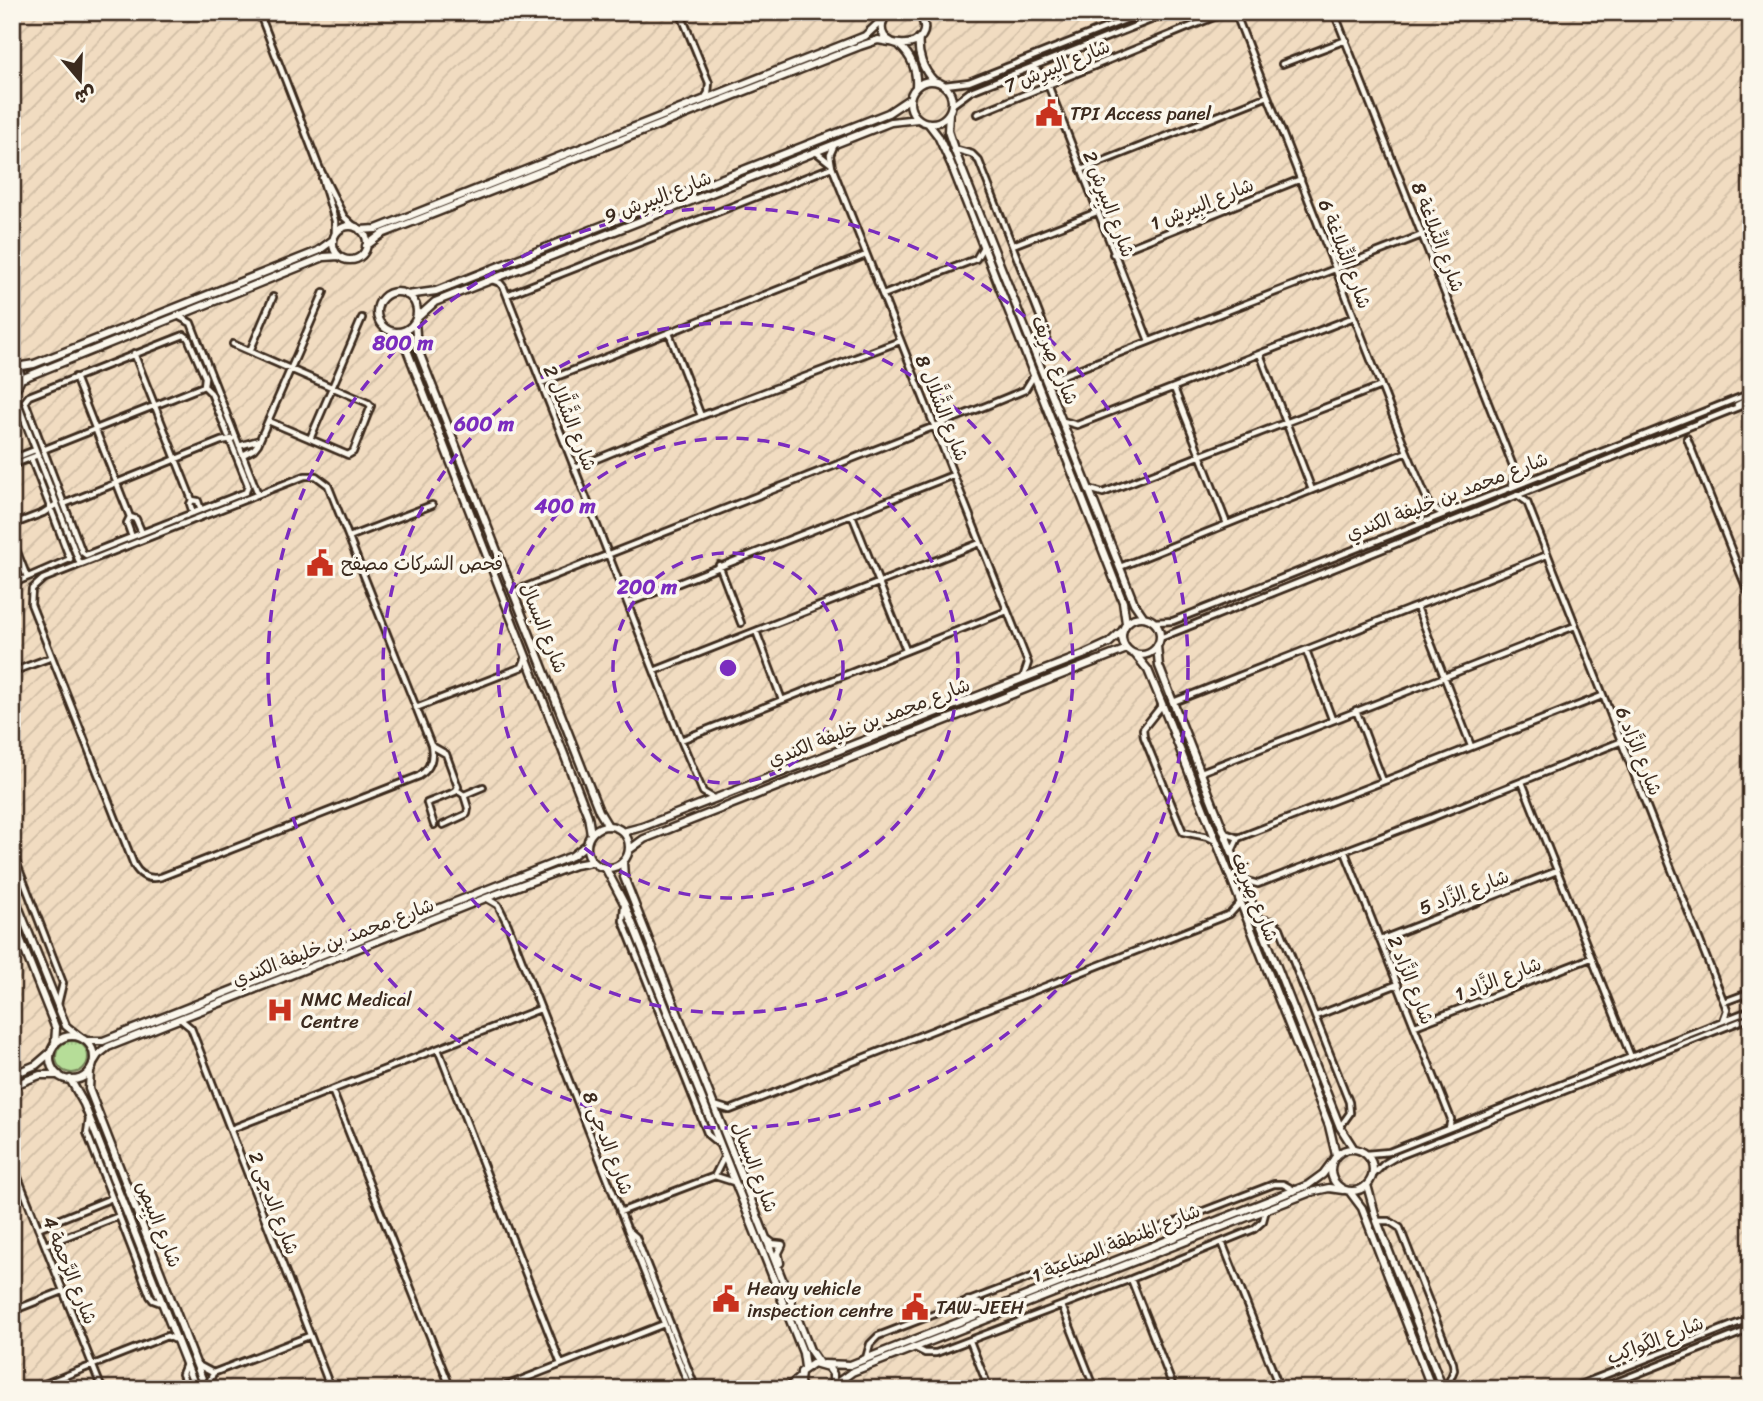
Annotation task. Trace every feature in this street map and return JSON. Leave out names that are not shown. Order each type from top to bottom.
[{"type":"street","points":[[259,12],[319,167],[335,221],[333,246],[339,256]]},
{"type":"street","points":[[680,12],[709,83],[704,99]]},
{"type":"street","points":[[918,12],[923,23],[919,50],[925,69],[934,81]]},
{"type":"street","points":[[916,86],[925,81],[945,85],[965,83],[1146,12]]},
{"type":"street","points":[[952,106],[967,93],[1171,12]]},
{"type":"street","name":"شارع البِيرِش 7","points":[[977,114],[1226,12]]},
{"type":"street","name":"شارع التِّبلاغة 6","points":[[1235,12],[1430,506]]},
{"type":"street","name":"شارع التِّبلاغة 8","points":[[1335,12],[1515,471]]},
{"type":"street","points":[[887,14],[883,28],[890,42]]},
{"type":"street","points":[[80,564],[12,391],[20,384],[21,379],[14,366],[34,364],[318,251],[344,227],[376,229],[865,36],[887,14]]},
{"type":"street","points":[[21,379],[321,258],[358,258],[366,246],[382,234],[860,46],[878,40],[900,46],[910,45],[919,38]]},
{"type":"street","points":[[1282,64],[1346,40]]},
{"type":"street","points":[[900,46],[911,60],[916,75],[916,86],[909,99],[911,110],[918,119],[928,123],[940,121],[949,113],[952,98],[945,85]]},
{"type":"street","points":[[1027,69],[1037,70],[1045,77],[1051,60]]},
{"type":"street","name":"شارع البِيرِش 2","points":[[1045,77],[1149,341]]},
{"type":"street","points":[[709,83],[716,90],[724,91]]},
{"type":"street","points":[[1081,170],[1268,96]]},
{"type":"street","name":"شارع البِيرِش 9","points":[[407,295],[436,291],[888,113],[909,99]]},
{"type":"street","name":"شارع صِرِيف","points":[[949,113],[947,125],[954,149],[1134,603],[1143,616]]},
{"type":"street","name":"شارع البِيرِش 9","points":[[415,320],[435,302],[891,122],[918,119]]},
{"type":"street","name":"شارع صِرِيف","points":[[928,123],[946,152],[1123,602],[1126,623]]},
{"type":"street","points":[[831,165],[830,155],[834,145]]},
{"type":"street","points":[[954,149],[972,154],[979,162],[1013,245],[1047,334],[1045,347],[1036,354]]},
{"type":"street","points":[[816,152],[831,165]]},
{"type":"street","points":[[507,295],[831,165]]},
{"type":"street","name":"شارع الشَّلَّال 8","points":[[831,165],[1028,663]]},
{"type":"street","points":[[319,167],[344,217],[365,237],[366,246]]},
{"type":"street","name":"شارع البِيرِش 1","points":[[1114,254],[1301,179]]},
{"type":"street","points":[[1013,245],[1097,212]]},
{"type":"street","points":[[1044,376],[1058,377],[1422,235]]},
{"type":"street","points":[[976,259],[983,247]]},
{"type":"street","points":[[541,383],[866,255]]},
{"type":"street","points":[[883,295],[976,259],[989,263]]},
{"type":"street","points":[[504,288],[508,273]]},
{"type":"street","points":[[491,280],[504,288]]},
{"type":"street","name":"شارع الشَّلَّال 2","points":[[504,288],[703,792]]},
{"type":"street","points":[[243,455],[256,448],[324,292]]},
{"type":"street","points":[[395,292],[407,295],[417,308],[415,320],[402,331],[394,332],[379,321],[377,308],[389,294],[395,292]]},
{"type":"street","points":[[250,351],[273,298]]},
{"type":"street","points":[[196,309],[191,323],[258,494]]},
{"type":"street","points":[[177,316],[191,323]]},
{"type":"street","points":[[1063,421],[1077,425],[1354,317]]},
{"type":"street","points":[[309,439],[362,318]]},
{"type":"street","name":"شارع البسال","points":[[415,320],[416,347],[599,811],[608,826]]},
{"type":"street","name":"شارع البسال","points":[[394,332],[407,350],[588,816],[591,834]]},
{"type":"street","points":[[669,333],[701,416]]},
{"type":"street","points":[[185,335],[204,376],[204,386],[210,392],[229,437],[248,489],[245,493],[85,555],[25,404],[26,398],[134,353],[185,335]]},
{"type":"street","points":[[575,468],[701,416],[900,341]]},
{"type":"street","points":[[233,344],[368,402],[371,406],[353,452],[345,455],[268,421]]},
{"type":"street","points":[[134,353],[192,500],[190,504],[193,513]]},
{"type":"street","points":[[1260,354],[1312,490]]},
{"type":"street","points":[[1025,390],[1033,376]]},
{"type":"street","points":[[75,377],[130,517],[127,523],[132,537]]},
{"type":"street","points":[[1050,391],[1058,377]]},
{"type":"street","points":[[43,450],[204,386]]},
{"type":"street","points":[[1089,489],[1103,493],[1381,386]]},
{"type":"street","points":[[1174,388],[1227,524]]},
{"type":"street","points":[[513,592],[610,556],[1025,390],[1040,391]]},
{"type":"street","name":"شارع محمد بن خليفة الكندي","points":[[1154,622],[1173,621],[1751,393]]},
{"type":"street","name":"شارع محمد بن خليفة الكندي","points":[[1160,638],[1751,400]]},
{"type":"street","points":[[1069,438],[1077,425]]},
{"type":"street","points":[[1687,438],[1693,425]]},
{"type":"street","points":[[1675,432],[1687,438],[1751,600]]},
{"type":"street","points":[[64,504],[235,435]]},
{"type":"street","points":[[239,446],[259,440]]},
{"type":"street","points":[[1610,458],[1609,452],[1622,447],[1626,442]]},
{"type":"street","points":[[12,465],[31,458],[37,452]]},
{"type":"street","points":[[12,459],[37,452]]},
{"type":"street","points":[[1120,567],[1407,452]]},
{"type":"street","points":[[12,584],[69,559],[31,458]]},
{"type":"street","points":[[1512,486],[1515,471],[1529,480]]},
{"type":"street","points":[[628,603],[953,475]]},
{"type":"street","points":[[433,756],[431,745],[328,485],[319,477],[304,476],[40,580],[31,593],[31,604],[134,865],[139,873],[147,877],[161,877],[419,776],[427,770],[433,756],[441,750]]},
{"type":"street","points":[[1515,495],[1521,496],[1527,502],[1531,489]]},
{"type":"street","points":[[1096,507],[1103,493]]},
{"type":"street","points":[[192,500],[198,501],[201,510]]},
{"type":"street","name":"شارع الزَّاد 6","points":[[1527,502],[1727,1010]]},
{"type":"street","points":[[349,537],[432,505]]},
{"type":"street","points":[[1426,520],[1430,506],[1443,513]]},
{"type":"street","points":[[12,525],[58,507]]},
{"type":"street","points":[[852,515],[906,651]]},
{"type":"street","points":[[130,517],[136,519],[142,533]]},
{"type":"street","points":[[12,539],[27,578]]},
{"type":"street","points":[[654,671],[980,543]]},
{"type":"street","points":[[1173,702],[1547,555]]},
{"type":"street","points":[[719,565],[741,623]]},
{"type":"street","points":[[1418,607],[1471,746]]},
{"type":"street","points":[[681,740],[1007,611]]},
{"type":"street","points":[[1143,616],[1154,622],[1160,632],[1160,638],[1157,646],[1148,654],[1135,654],[1123,644],[1121,632],[1126,623],[1143,616]]},
{"type":"street","points":[[1201,772],[1575,626]]},
{"type":"street","points":[[756,631],[782,700]]},
{"type":"street","name":"شارع محمد بن خليفة الكندي","points":[[623,832],[698,806],[1098,649],[1121,632]]},
{"type":"street","name":"شارع صِرِيف","points":[[1157,646],[1159,666],[1173,702],[1340,1127],[1354,1149]]},
{"type":"street","name":"شارع محمد بن خليفة الكندي","points":[[629,850],[644,839],[1127,649]]},
{"type":"street","points":[[1306,650],[1332,719]]},
{"type":"street","name":"شارع صِرِيف","points":[[1135,654],[1148,670],[1162,704],[1329,1126],[1334,1158]]},
{"type":"street","points":[[416,708],[522,667],[527,656]]},
{"type":"street","points":[[12,672],[52,657]]},
{"type":"street","points":[[1023,678],[1028,663],[1045,670]]},
{"type":"street","points":[[522,667],[532,672]]},
{"type":"street","points":[[1225,833],[1238,838],[1602,696]]},
{"type":"street","points":[[1162,704],[1143,729],[1153,761],[1181,830],[1216,841]]},
{"type":"street","points":[[1356,710],[1383,781]]},
{"type":"street","points":[[1251,897],[1251,890],[1258,884],[1620,742]]},
{"type":"street","points":[[431,745],[447,756],[457,790],[464,795],[468,808],[467,814],[443,825]]},
{"type":"street","points":[[1522,782],[1631,1057]]},
{"type":"street","points":[[464,795],[483,788]]},
{"type":"street","points":[[434,825],[428,803],[457,790]]},
{"type":"street","points":[[698,806],[703,792],[716,799]]},
{"type":"street","points":[[608,826],[623,832],[629,850],[623,862],[606,869],[592,862],[586,845],[591,834],[608,826]]},
{"type":"street","points":[[1232,851],[1238,838]]},
{"type":"street","name":"شارع محمد بن خليفة الكندي","points":[[83,1039],[103,1041],[572,856],[586,845]]},
{"type":"street","points":[[12,852],[62,983],[58,1005]]},
{"type":"street","name":"شارع الزَّاد 2","points":[[1345,852],[1451,1119]]},
{"type":"street","name":"شارع محمد بن خليفة الكندي","points":[[93,1063],[108,1047],[486,898],[579,863],[592,862]]},
{"type":"street","name":"شارع البسال","points":[[623,862],[624,877],[810,1350],[833,1374],[832,1387]]},
{"type":"street","name":"شارع البسال","points":[[606,869],[625,905],[803,1353],[805,1367]]},
{"type":"street","name":"شارع الزَّاد 5","points":[[1380,940],[1557,871]]},
{"type":"street","points":[[1244,880],[1258,884]]},
{"type":"street","points":[[12,891],[66,1026],[93,1051],[90,1071],[81,1078],[40,1075],[12,1086]]},
{"type":"street","points":[[501,907],[504,892]]},
{"type":"street","points":[[486,898],[501,907]]},
{"type":"street","points":[[713,1104],[720,1109],[730,1110],[1230,914],[1240,903]]},
{"type":"street","name":"شارع الدجى 8","points":[[501,907],[690,1389]]},
{"type":"street","points":[[1230,914],[1246,919]]},
{"type":"street","points":[[12,918],[56,1028],[55,1044],[51,1052],[36,1065],[12,1074]]},
{"type":"street","points":[[1259,919],[1271,921],[1280,928],[1316,1016],[1349,1102],[1350,1113],[1340,1127]]},
{"type":"street","name":"شارع الزَّاد 1","points":[[1415,1026],[1591,958]]},
{"type":"street","points":[[1316,1016],[1398,984]]},
{"type":"street","points":[[1724,1002],[1751,992]]},
{"type":"street","points":[[231,1129],[540,1009]]},
{"type":"street","points":[[1723,1021],[1727,1010],[1740,1014]]},
{"type":"street","points":[[1432,1389],[1362,1209],[1347,1191],[1333,1181],[1331,1175],[1334,1158],[1347,1149],[1366,1154],[1385,1153],[1751,1010]]},
{"type":"street","points":[[179,1019],[191,1028],[194,1013]]},
{"type":"street","points":[[1347,1191],[1362,1189],[1384,1164],[1394,1158],[1751,1017]]},
{"type":"street","name":"شارع الدجى 2","points":[[191,1028],[331,1389]]},
{"type":"street","points":[[55,1044],[64,1038],[83,1039]]},
{"type":"street","points":[[438,1049],[561,1363]]},
{"type":"street","points":[[51,1052],[52,1065],[59,1075]]},
{"type":"street","name":"شارع البِيص","points":[[90,1071],[89,1089],[207,1389]]},
{"type":"street","name":"شارع البِيص","points":[[70,1079],[79,1093],[196,1389]]},
{"type":"street","points":[[332,1090],[451,1389]]},
{"type":"street","points":[[723,1128],[725,1116],[730,1110]]},
{"type":"street","points":[[89,1118],[87,1133],[150,1296],[161,1303]]},
{"type":"street","points":[[1448,1129],[1451,1119],[1464,1122]]},
{"type":"street","points":[[1366,1154],[1372,1163],[1373,1175]]},
{"type":"street","points":[[715,1176],[724,1157]]},
{"type":"street","name":"شارع المنطقة الصناعية 1","points":[[805,1367],[821,1364],[844,1366],[1294,1190],[1317,1180],[1334,1158]]},
{"type":"street","name":"شارع الرَّحمة 4","points":[[12,1162],[102,1389]]},
{"type":"street","points":[[620,1212],[715,1176],[734,1182]]},
{"type":"street","points":[[12,1183],[20,1181]]},
{"type":"street","points":[[866,1358],[870,1344],[877,1336],[1274,1184],[1283,1184],[1294,1190]]},
{"type":"street","points":[[1367,1185],[1377,1221],[1445,1389]]},
{"type":"street","name":"شارع المنطقة الصناعية 1","points":[[832,1387],[852,1372],[1266,1209],[1321,1189],[1347,1191]]},
{"type":"street","points":[[38,1228],[112,1198]]},
{"type":"street","points":[[914,1348],[925,1353],[936,1353],[1131,1279],[1258,1226],[1266,1209]]},
{"type":"street","points":[[45,1245],[119,1216]]},
{"type":"street","points":[[1377,1221],[1389,1221],[1400,1228],[1453,1363],[1454,1370],[1445,1389]]},
{"type":"street","points":[[627,1229],[636,1237],[696,1389]]},
{"type":"street","points":[[765,1235],[773,1244],[782,1245],[778,1258],[782,1278]]},
{"type":"street","points":[[1222,1242],[1280,1389]]},
{"type":"street","points":[[1131,1279],[1174,1389]]},
{"type":"street","points":[[12,1311],[63,1292]]},
{"type":"street","points":[[968,1301],[993,1308]]},
{"type":"street","points":[[1062,1306],[1095,1389]]},
{"type":"street","name":"شارع الكَواكِب","points":[[1569,1389],[1751,1318]]},
{"type":"street","points":[[498,1389],[664,1324]]},
{"type":"street","points":[[167,1336],[170,1325]]},
{"type":"street","name":"شارع الكَواكِب","points":[[1599,1389],[1751,1329]]},
{"type":"street","points":[[32,1389],[167,1336],[176,1340]]},
{"type":"street","points":[[197,1364],[213,1373],[309,1336]]},
{"type":"street","points":[[970,1340],[989,1389]]},
{"type":"street","points":[[186,1364],[182,1374],[188,1389]]},
{"type":"street","points":[[786,1389],[800,1377],[805,1367]]},
{"type":"street","points":[[207,1389],[213,1373]]},
{"type":"street","points":[[800,1377],[802,1389]]},
{"type":"shaded area","points":[[12,12],[1751,12],[1751,1389],[12,1389]]},
{"type":"green space","points":[[72,1041],[83,1046],[88,1057],[83,1068],[72,1073],[61,1068],[56,1057],[61,1046]]},
{"type":"place","name":"TPI Access panel","points":[[1049,113]]},
{"type":"place","name":"فحص الشركات مصفح","points":[[320,563]]},
{"type":"place","name":"NMC Medical Centre","points":[[280,1010]]},
{"type":"place","name":"Heavy vehicle inspection centre","points":[[726,1299]]},
{"type":"place","name":"TAW-JEEH","points":[[915,1307]]}]
